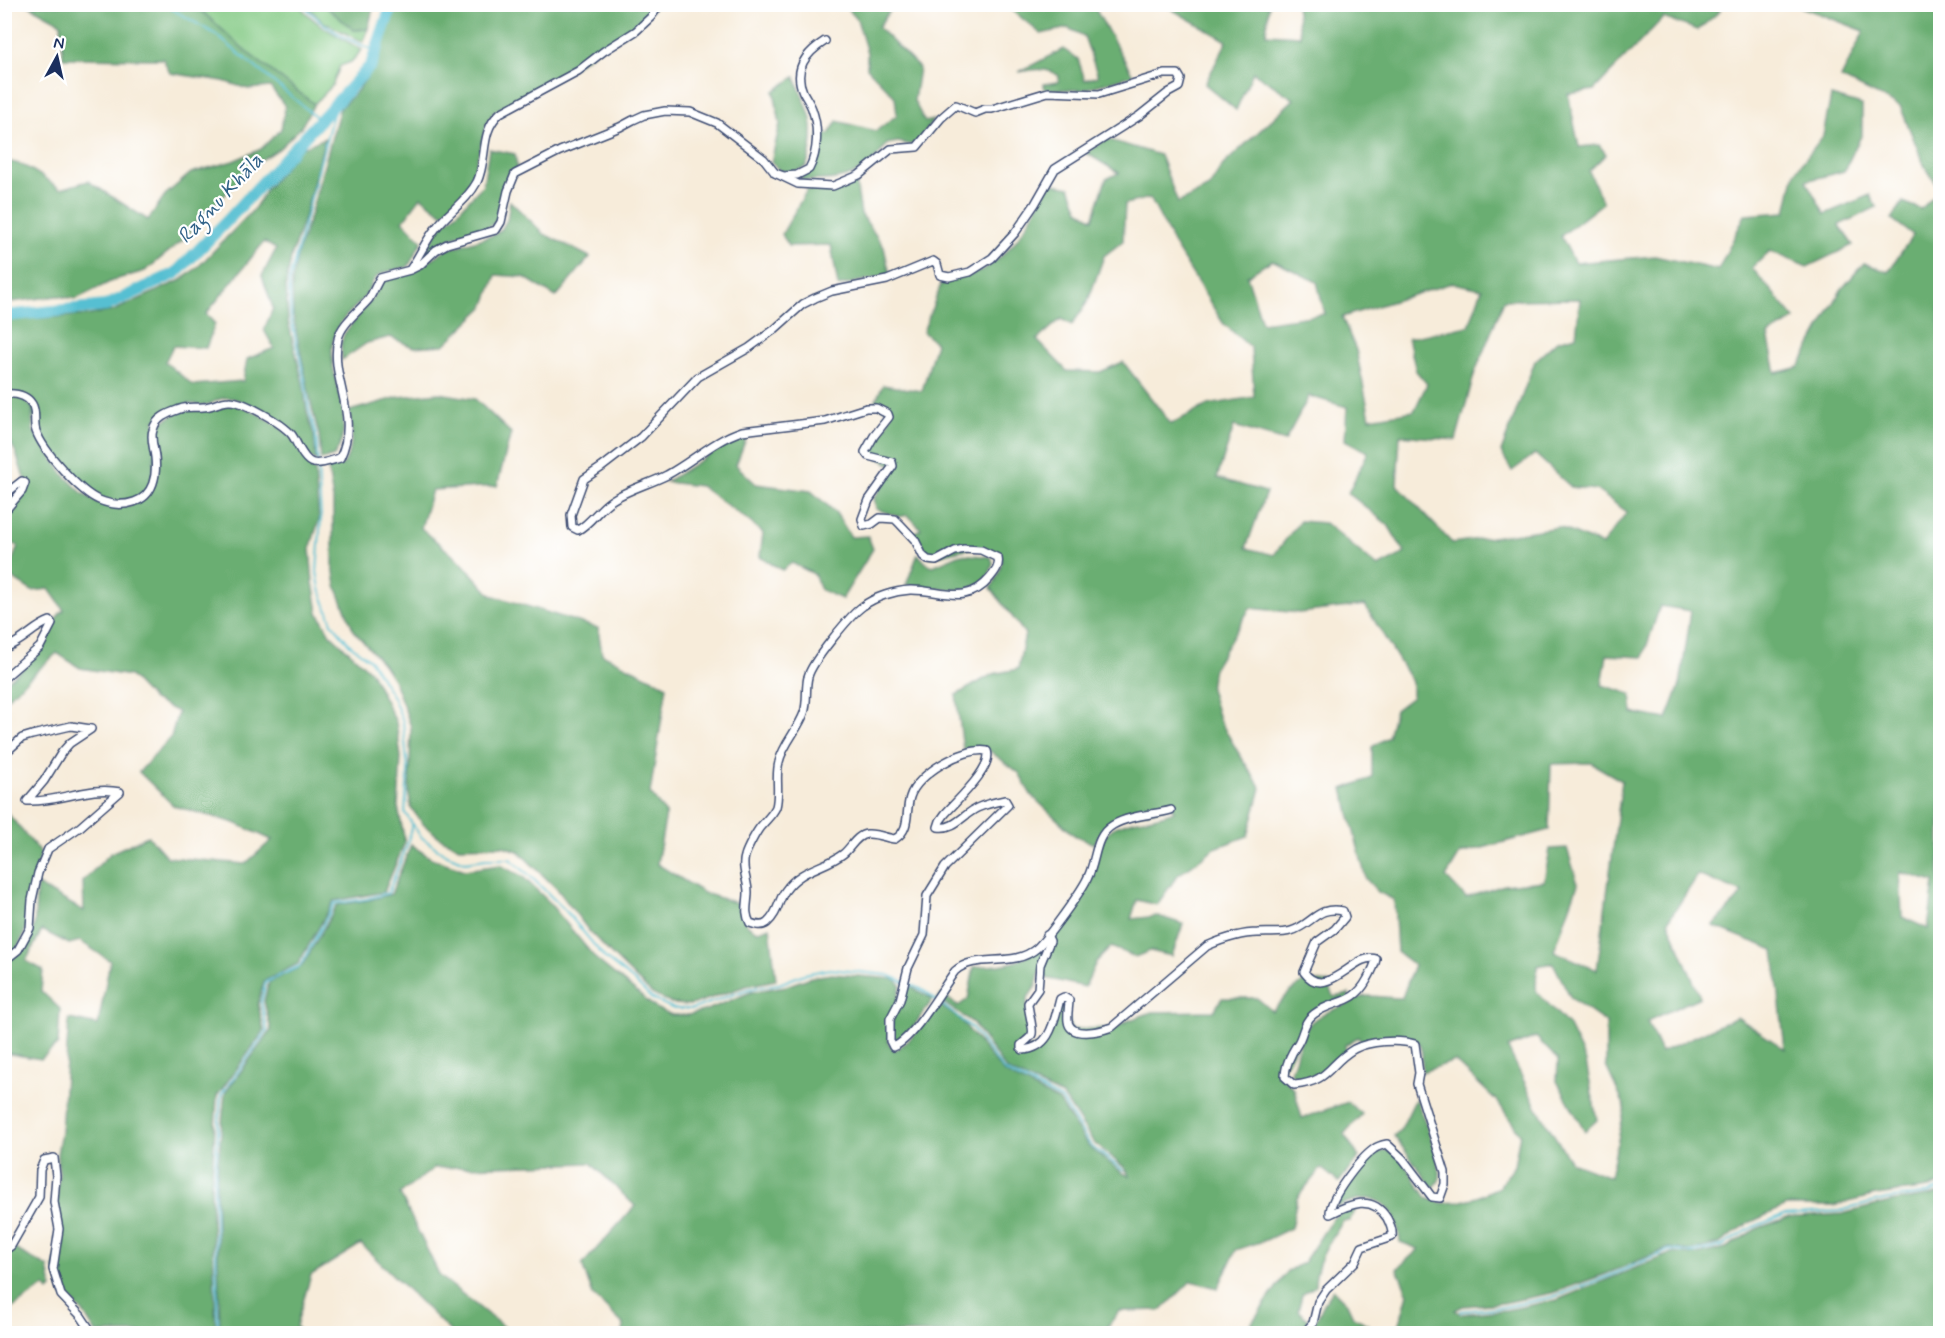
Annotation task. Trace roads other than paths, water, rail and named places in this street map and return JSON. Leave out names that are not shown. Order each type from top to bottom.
[{"type":"street","points":[[410,270],[438,225],[477,182],[485,138],[493,119],[578,71],[636,31],[651,17],[660,4]]},
{"type":"street","points":[[775,173],[784,176],[797,175],[809,169],[814,159],[816,125],[812,108],[800,82],[800,70],[802,61],[810,51],[825,42]]},
{"type":"street","points":[[4,394],[20,394],[32,402],[35,410],[36,430],[63,470],[87,494],[112,504],[138,501],[147,494],[153,485],[155,470],[152,430],[164,415],[184,407],[202,408],[228,400],[238,401],[290,432],[307,459],[311,463],[321,463],[339,458],[344,450],[348,430],[338,363],[339,333],[373,293],[380,278],[420,265],[436,250],[447,244],[496,230],[501,222],[515,174],[560,151],[644,115],[678,111],[703,116],[717,123],[764,159],[775,173],[798,184],[832,186],[859,175],[891,148],[917,147],[941,118],[956,105],[975,113],[1048,92],[1099,94],[1164,74],[1178,74],[1181,79],[1179,87],[1168,93],[1151,108],[1055,169],[1035,204],[1007,244],[980,267],[949,277],[940,275],[937,264],[933,261],[888,280],[832,291],[803,304],[749,348],[698,377],[641,437],[584,479],[571,515],[572,527],[578,530],[613,499],[668,474],[718,441],[742,431],[825,421],[866,408],[876,408],[888,414],[889,417],[873,436],[865,452],[868,456],[892,462],[893,466],[869,500],[862,519],[864,526],[880,518],[895,519],[915,540],[923,556],[928,560],[936,561],[964,549],[992,553],[998,558],[999,562],[988,580],[976,591],[950,595],[908,590],[892,593],[870,602],[840,629],[812,666],[808,678],[804,713],[778,762],[775,810],[761,826],[745,856],[748,892],[746,916],[750,923],[757,926],[765,925],[772,918],[784,892],[808,870],[844,853],[860,836],[868,834],[895,839],[900,835],[906,827],[913,790],[939,766],[952,757],[973,750],[987,751],[988,761],[938,826],[942,828],[955,824],[974,810],[995,802],[1005,800],[1008,805],[945,867],[927,896],[924,935],[908,968],[900,1000],[890,1019],[890,1041],[893,1047],[899,1045],[916,1026],[955,971],[962,965],[1017,958],[1036,948],[1088,878],[1103,833],[1122,820],[1171,810]]},
{"type":"street","points":[[4,495],[17,483],[22,481],[25,483],[22,491],[4,512]]},
{"type":"street","points":[[4,648],[28,636],[45,623],[50,621],[52,624],[40,647],[4,678]]},
{"type":"street","points":[[4,754],[22,738],[32,735],[71,726],[91,729],[70,743],[27,801],[42,802],[90,792],[120,792],[80,827],[48,849],[38,873],[32,900],[30,928],[18,950],[4,961]]},
{"type":"street","points":[[1047,935],[1050,941],[1040,965],[1040,983],[1028,1003],[1032,1036],[1021,1045],[1020,1048],[1023,1050],[1039,1045],[1047,1038],[1053,1026],[1060,999],[1064,997],[1069,1000],[1070,1027],[1088,1032],[1106,1030],[1121,1022],[1134,1007],[1158,990],[1207,946],[1221,940],[1254,933],[1291,932],[1323,911],[1335,909],[1343,911],[1345,917],[1335,929],[1317,942],[1304,972],[1308,978],[1316,981],[1328,980],[1339,976],[1360,960],[1370,956],[1376,959],[1359,993],[1350,1000],[1315,1014],[1307,1020],[1285,1068],[1285,1077],[1294,1085],[1311,1083],[1354,1049],[1378,1043],[1415,1044],[1419,1073],[1417,1084],[1445,1172],[1444,1184],[1440,1198],[1432,1197],[1403,1159],[1388,1144],[1372,1150],[1361,1161],[1342,1186],[1330,1214],[1356,1203],[1374,1205],[1383,1212],[1390,1223],[1392,1237],[1362,1247],[1355,1262],[1326,1290],[1318,1302],[1313,1323],[1303,1334]]},
{"type":"street","points":[[4,1251],[10,1246],[39,1197],[40,1170],[44,1160],[54,1158],[56,1176],[54,1202],[59,1229],[53,1269],[61,1295],[81,1316],[93,1334]]},
{"type":"waterway","points":[[163,4],[215,34],[320,120]]},
{"type":"waterway","points":[[303,4],[327,27],[375,51]]},
{"type":"waterway","name":"Ragnu Khāla","points":[[4,316],[106,306],[176,273],[371,65],[392,4]]},
{"type":"waterway","points":[[336,102],[289,282],[291,319],[316,435],[321,517],[317,572],[320,589],[332,623],[350,645],[370,660],[393,697],[403,722],[408,771],[405,813],[421,837],[445,854],[465,862],[510,859],[565,910],[605,958],[651,998],[674,1009],[693,1009],[748,989],[779,984],[804,974],[830,969],[888,975],[923,990],[972,1028],[1004,1071],[1061,1099],[1091,1146],[1123,1170]]},
{"type":"waterway","points":[[218,1334],[214,1185],[221,1095],[267,1031],[261,1002],[266,982],[300,966],[335,903],[366,899],[388,893],[407,845],[412,824]]},
{"type":"waterway","points":[[1461,1311],[1504,1307],[1553,1297],[1670,1250],[1693,1253],[1722,1246],[1753,1227],[1784,1215],[1839,1211],[1887,1199],[1929,1193],[1940,1188]]}]
